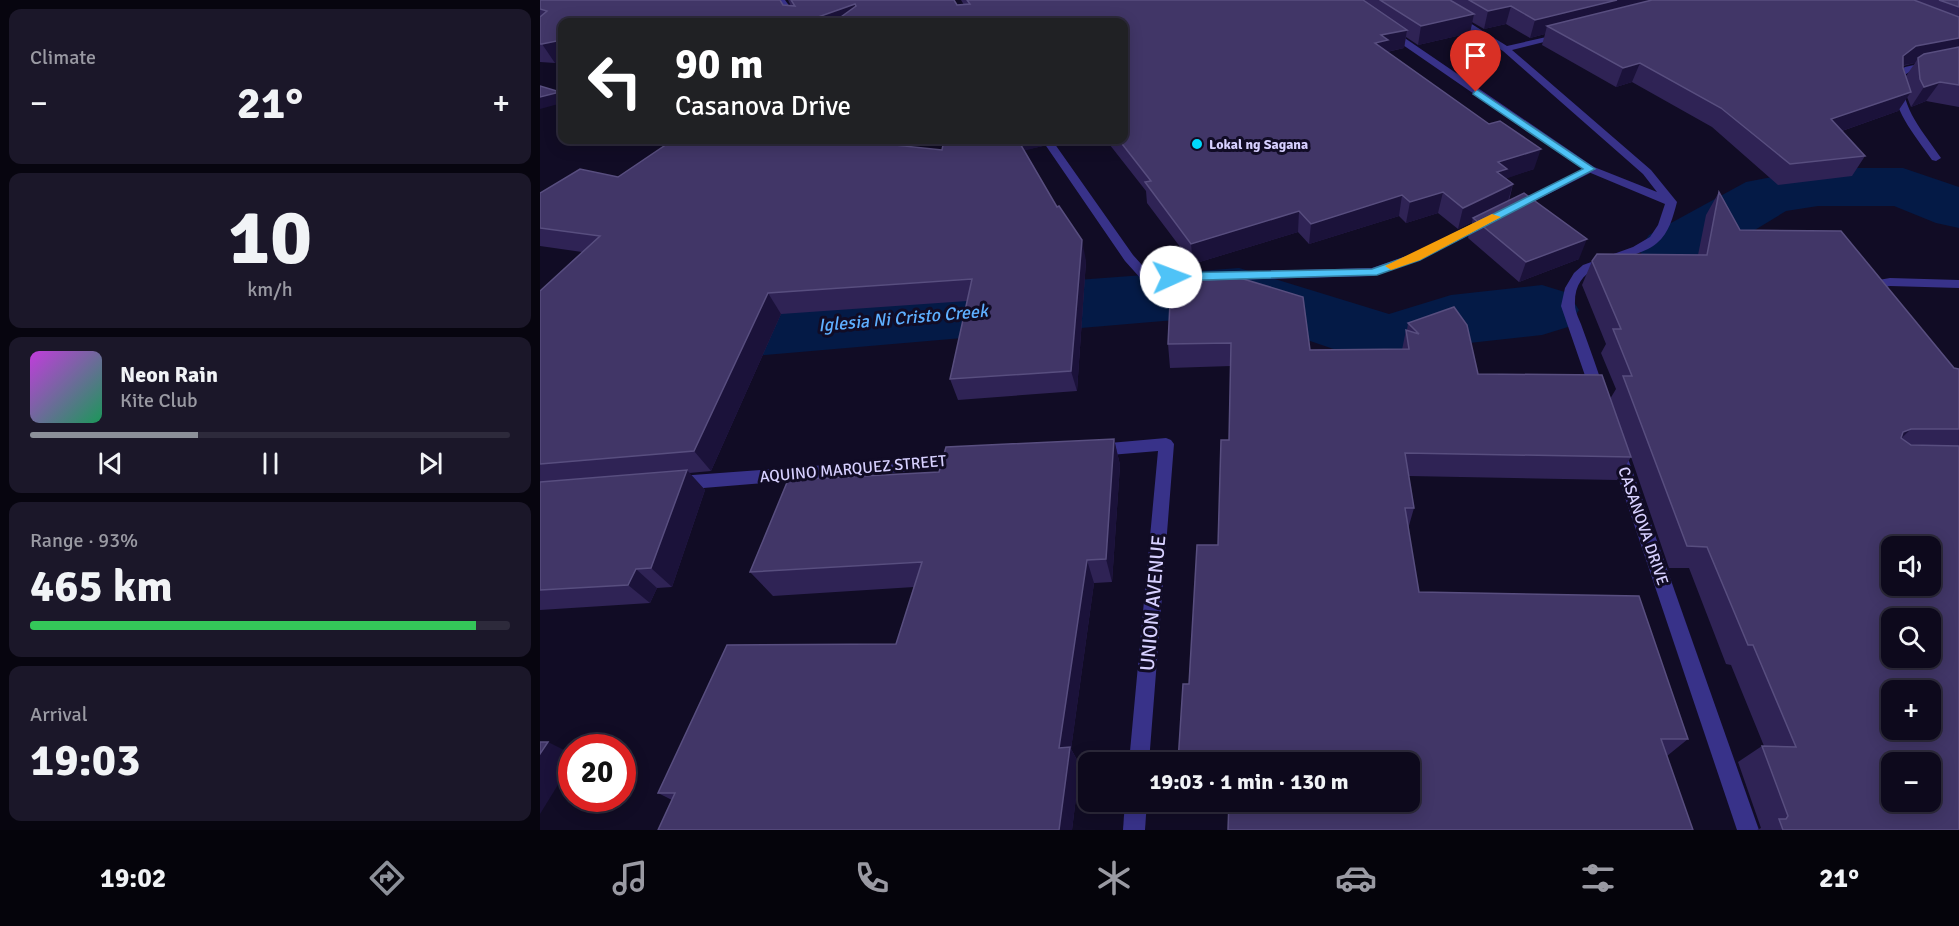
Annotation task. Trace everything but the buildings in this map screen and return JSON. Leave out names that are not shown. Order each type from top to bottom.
[{"type":"street","points":[[782,0],[794,18]]},
{"type":"street","points":[[1427,0],[1506,49],[1647,172],[1671,202],[1667,222],[1652,243],[1588,265],[1569,292],[1568,306],[1602,406]]},
{"type":"street","points":[[1381,26],[1590,169],[1671,202]]},
{"type":"street","points":[[1506,49],[1573,32]]},
{"type":"street","points":[[1936,158],[1902,104],[1896,84],[1898,75],[1908,69],[1959,58]]},
{"type":"street","points":[[1050,144],[1128,258],[1147,278],[1373,272],[1416,257],[1590,169]]},
{"type":"street","points":[[1879,303],[1870,287],[1876,284],[1959,284]]},
{"type":"street","name":"CASANOVA DRIVE","points":[[1610,428],[1748,830]]},
{"type":"street","name":"UNION AVENUE","points":[[1083,451],[1166,444],[1141,752]]},
{"type":"street","name":"AQUINO MARQUEZ STREET","points":[[658,485],[977,459]]},
{"type":"street","points":[[1134,830],[1135,812]]},
{"type":"waterway","points":[[1673,250],[1768,195],[1818,187],[1903,187],[1959,209]]},
{"type":"waterway","name":"Iglesia Ni Cristo Creek","points":[[540,347],[1239,291],[1389,341],[1451,320],[1542,310]]},
{"type":"slow traffic","points":[[1391,266],[1416,257],[1495,217]]},
{"type":"place","name":"Lokal ng Sagana","points":[[1197,144]]},
{"type":"route","points":[[1171,277],[1373,272],[1416,257],[1590,169],[1476,92]]}]
